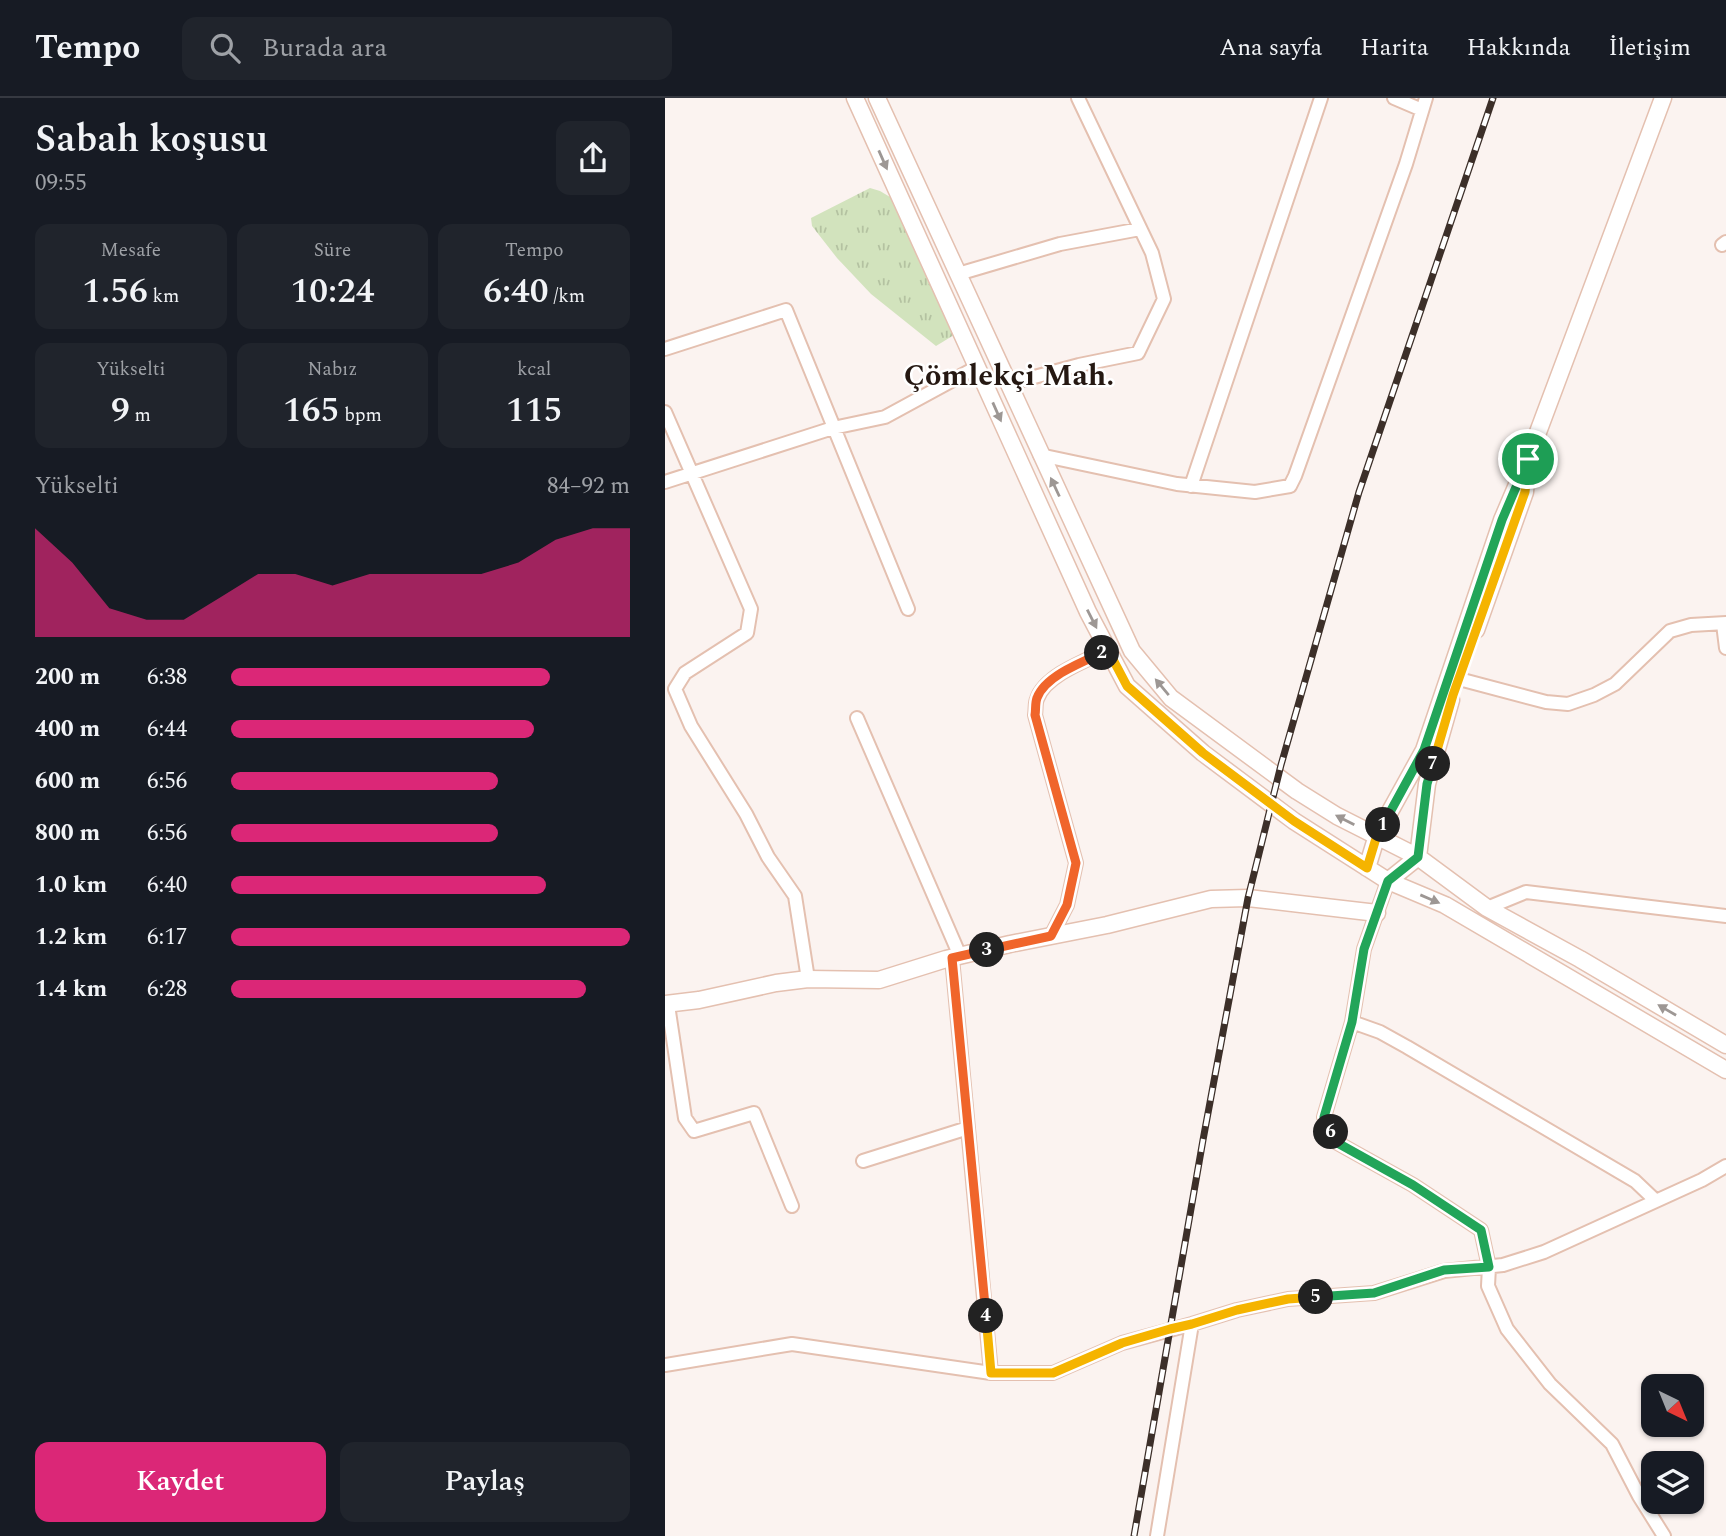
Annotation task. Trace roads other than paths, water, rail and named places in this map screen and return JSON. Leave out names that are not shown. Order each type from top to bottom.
[{"type":"main road","points":[[855,98],[1088,612],[1127,686],[1203,753],[1294,821],[1367,868],[1388,881],[1444,905],[1726,1070]]},
{"type":"main road","points":[[877,98],[1132,651],[1171,698],[1297,791],[1337,816],[1418,857],[1487,908],[1726,1045]]},
{"type":"main road","points":[[1367,868],[1377,835],[1424,750],[1502,520],[1528,459],[1663,98]]},
{"type":"main road","points":[[1388,881],[1418,857],[1427,784],[1458,679],[1525,492],[1528,459]]},
{"type":"main road","points":[[667,1005],[808,979],[879,980],[956,957],[1107,925],[1211,899],[1248,898],[1377,913]]},
{"type":"street","points":[[1008,384],[1138,353],[1164,299],[1152,253],[1078,98]]},
{"type":"street","points":[[1191,486],[1321,98]]},
{"type":"street","points":[[1041,455],[1191,486],[1255,492],[1290,486],[1406,164],[1424,104],[1394,98]]},
{"type":"street","points":[[958,274],[1061,244],[1140,229]]},
{"type":"street","points":[[665,349],[786,310],[908,609]]},
{"type":"street","points":[[665,482],[833,428],[885,417],[977,368]]},
{"type":"street","points":[[665,411],[751,609],[747,633],[685,673],[675,688],[691,726],[746,814],[768,857],[795,896],[808,979]]},
{"type":"street","points":[[1458,679],[1546,702],[1568,704],[1615,684],[1670,631],[1691,625],[1725,624],[1726,648]]},
{"type":"street","points":[[1051,936],[1067,905],[1076,863],[1035,715],[1037,698],[1047,683],[1066,669],[1108,650]]},
{"type":"street","points":[[857,718],[956,957],[968,1128],[991,1373]]},
{"type":"street","points":[[1388,881],[1364,949],[1352,1022],[1324,1117],[1334,1141],[1413,1185],[1481,1230],[1489,1267],[1488,1286],[1507,1329],[1551,1384],[1612,1444],[1664,1536]]},
{"type":"street","points":[[1487,908],[1526,892],[1726,916]]},
{"type":"street","points":[[667,1005],[685,1118],[694,1131],[754,1113],[792,1206]]},
{"type":"street","points":[[1352,1022],[1380,1032],[1408,1047],[1635,1181],[1655,1200]]},
{"type":"street","points":[[863,1161],[968,1128]]},
{"type":"street","points":[[665,1365],[792,1344],[991,1373],[1053,1373],[1122,1343],[1237,1310],[1288,1299],[1374,1293],[1444,1270],[1503,1265],[1544,1252],[1702,1180],[1726,1166]]},
{"type":"street","points":[[1157,1536],[1192,1324]]},
{"type":"railway","points":[[1134,1536],[1248,898],[1281,765],[1359,492],[1493,98]]},
{"type":"district","name":"Çömlekçi Mah.","points":[[1009,376]]}]
